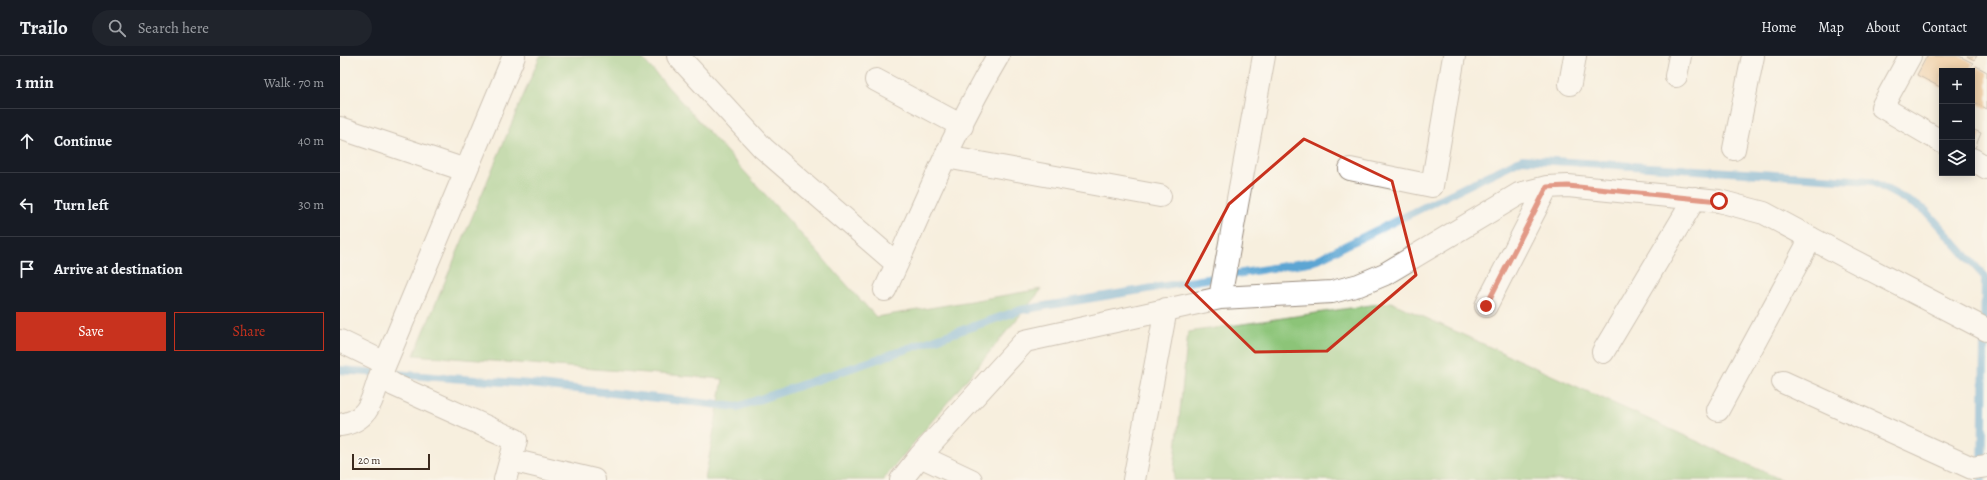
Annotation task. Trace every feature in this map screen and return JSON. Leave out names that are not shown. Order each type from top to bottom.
[{"type":"street","points":[[678,56],[763,148],[897,264]]},
{"type":"street","points":[[1220,298],[1264,56]]},
{"type":"street","points":[[1350,169],[1432,186],[1454,56]]},
{"type":"street","points":[[1570,84],[1575,56]]},
{"type":"street","points":[[1734,149],[1753,56]]},
{"type":"street","points":[[1910,56],[1882,107],[1939,140]]},
{"type":"street","points":[[340,425],[358,420],[370,406],[382,370],[512,57]]},
{"type":"street","points":[[885,290],[946,157],[962,126],[991,58]]},
{"type":"street","points":[[876,80],[962,126]]},
{"type":"street","points":[[340,128],[465,170]]},
{"type":"street","points":[[946,157],[1160,196]]},
{"type":"street","points":[[1975,161],[1987,168]]},
{"type":"street","points":[[901,480],[920,456],[1025,341],[1220,298],[1332,292],[1359,285],[1385,274],[1519,194],[1547,187],[1568,186],[1695,198],[1719,201],[1764,213],[1980,327]]},
{"type":"street","points":[[1486,306],[1547,187]]},
{"type":"street","points":[[1603,352],[1695,198]]},
{"type":"street","points":[[1718,410],[1811,238]]},
{"type":"street","points":[[1134,480],[1166,309]]},
{"type":"street","points":[[340,341],[382,370],[394,385],[516,440],[508,470],[594,480]]},
{"type":"street","points":[[1783,382],[1972,468],[1983,467]]},
{"type":"street","points":[[920,456],[970,480]]},
{"type":"highlighted area","points":[[1304,139],[1392,181],[1416,275],[1327,351],[1255,352],[1186,285],[1229,204]]},
{"type":"green space","points":[[540,56],[640,56],[876,317],[1042,289],[883,480],[705,480],[723,379],[414,355]]},
{"type":"green space","points":[[1391,302],[1782,480],[1173,480],[1188,332]]},
{"type":"building","points":[[1927,56],[1959,56],[1973,63],[1970,68],[1939,68],[1939,86],[1917,75]]},
{"type":"building","points":[[1967,56],[1977,56],[1974,60]]},
{"type":"building","points":[[1976,66],[1987,72],[1987,109],[1975,103]]},
{"type":"building","points":[[1975,130],[1981,133],[1975,148]]},
{"type":"waterway","points":[[340,370],[531,384],[737,407],[1021,310],[1314,261],[1522,159],[1871,181],[1925,210],[1985,277],[1982,480]]},
{"type":"route","points":[[1486,306],[1547,187],[1568,186],[1719,201]]}]
